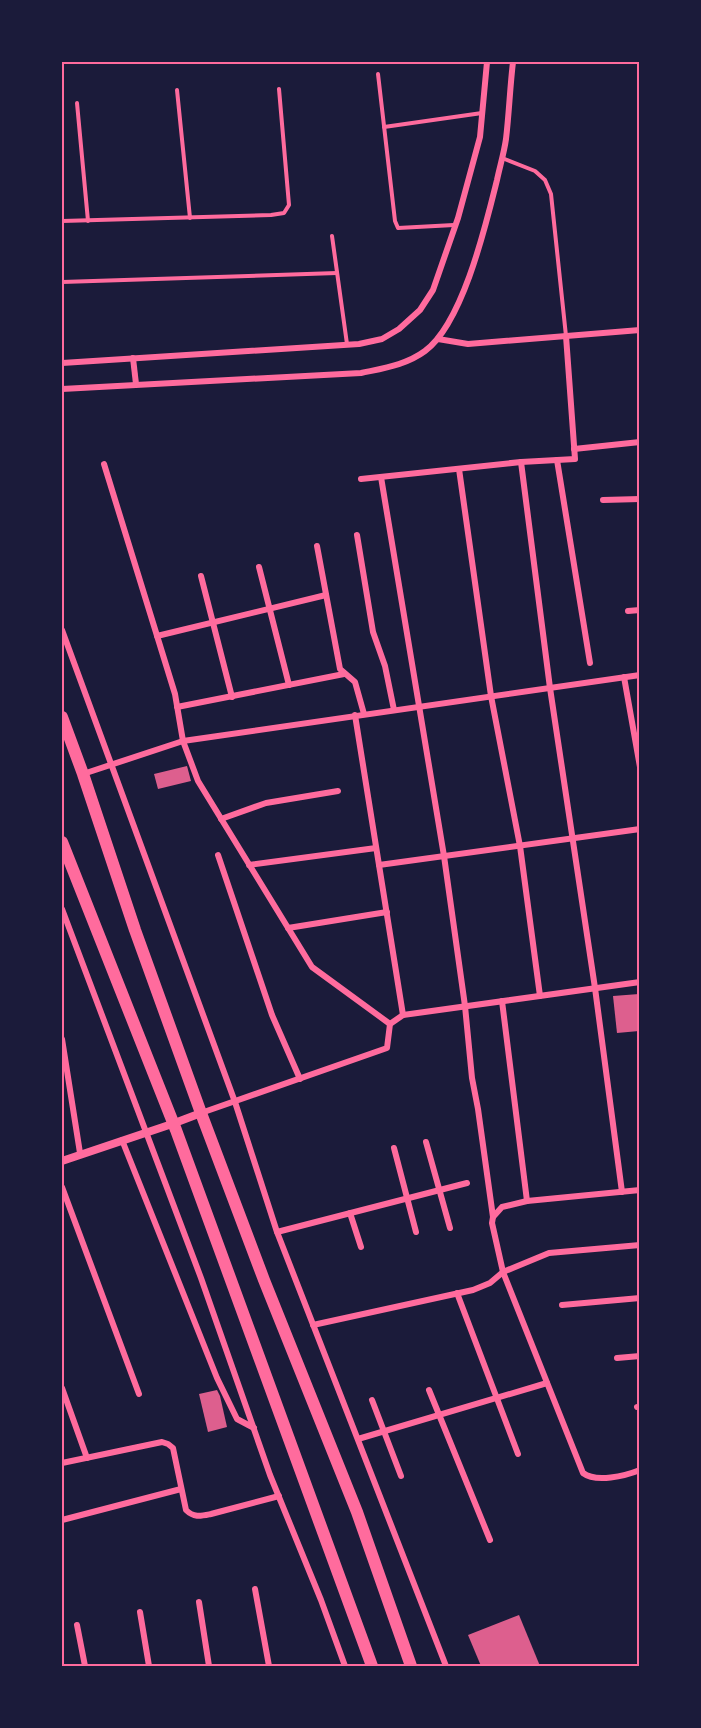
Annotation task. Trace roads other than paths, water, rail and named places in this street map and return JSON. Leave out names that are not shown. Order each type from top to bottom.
[{"type":"highway","points":[[62,717],[201,1113],[264,1280],[357,1512],[411,1666]]},
{"type":"highway","points":[[62,842],[172,1124],[372,1666]]},
{"type":"street","points":[[62,363],[359,344],[382,339],[399,329],[420,310],[433,290],[456,225],[480,137],[487,62]]},
{"type":"street","points":[[62,388],[361,373],[393,367],[426,350],[438,339],[462,296],[487,223],[506,140],[513,62]]},
{"type":"street","points":[[438,339],[468,344],[639,330]]},
{"type":"street","points":[[361,479],[521,462],[575,459],[566,336]]},
{"type":"street","points":[[133,358],[135,384]]},
{"type":"street","points":[[574,449],[639,442]]},
{"type":"street","points":[[557,460],[590,663]]},
{"type":"street","points":[[521,462],[550,688],[595,988],[622,1192]]},
{"type":"street","points":[[104,464],[175,694],[183,741],[198,781],[312,967],[390,1024]]},
{"type":"street","points":[[459,469],[490,696],[520,846],[540,996]]},
{"type":"street","points":[[381,477],[444,856],[465,1006],[472,1078],[493,1216],[492,1223],[504,1272],[583,1473],[589,1478],[597,1478],[626,1475],[639,1470]]},
{"type":"street","points":[[603,500],[639,498]]},
{"type":"street","points":[[357,535],[373,632],[385,666],[394,710]]},
{"type":"street","points":[[317,546],[340,669],[355,682],[364,714]]},
{"type":"street","points":[[259,567],[289,685]]},
{"type":"street","points":[[201,576],[232,697]]},
{"type":"street","points":[[157,636],[326,595]]},
{"type":"street","points":[[628,611],[639,610]]},
{"type":"street","points":[[62,630],[235,1102],[277,1232],[446,1666]]},
{"type":"street","points":[[177,707],[344,674]]},
{"type":"street","points":[[82,774],[183,741],[639,675]]},
{"type":"street","points":[[624,677],[639,767]]},
{"type":"street","points":[[355,716],[404,1015]]},
{"type":"street","points":[[221,819],[266,803],[338,791]]},
{"type":"street","points":[[379,865],[639,830]]},
{"type":"street","points":[[249,865],[376,848]]},
{"type":"street","points":[[218,855],[272,1015],[300,1079]]},
{"type":"street","points":[[62,912],[201,1278],[279,1496],[345,1666]]},
{"type":"street","points":[[288,928],[387,912]]},
{"type":"street","points":[[390,1024],[404,1015],[639,982]]},
{"type":"street","points":[[502,1001],[527,1201]]},
{"type":"street","points":[[62,1161],[387,1048],[390,1024]]},
{"type":"street","points":[[62,1039],[80,1154]]},
{"type":"street","points":[[122,1140],[217,1378],[237,1419],[254,1428]]},
{"type":"street","points":[[426,1142],[450,1228]]},
{"type":"street","points":[[394,1148],[416,1233]]},
{"type":"street","points":[[277,1232],[467,1183]]},
{"type":"street","points":[[62,1187],[139,1394]]},
{"type":"street","points":[[493,1216],[502,1207],[527,1201],[639,1190]]},
{"type":"street","points":[[350,1213],[361,1247]]},
{"type":"street","points":[[313,1325],[483,1287],[504,1272],[549,1253],[639,1245]]},
{"type":"street","points":[[457,1293],[518,1454]]},
{"type":"street","points":[[562,1305],[639,1298]]},
{"type":"street","points":[[617,1358],[639,1356]]},
{"type":"street","points":[[358,1439],[547,1383]]},
{"type":"street","points":[[62,1388],[87,1458]]},
{"type":"street","points":[[429,1390],[490,1540]]},
{"type":"street","points":[[372,1400],[401,1476]]},
{"type":"street","points":[[62,1463],[162,1442],[173,1448],[186,1510],[191,1515],[200,1516],[279,1496]]},
{"type":"street","points":[[62,1520],[181,1489]]},
{"type":"street","points":[[255,1589],[269,1666]]},
{"type":"street","points":[[199,1602],[209,1666]]},
{"type":"street","points":[[140,1612],[149,1666]]},
{"type":"street","points":[[77,1625],[85,1666]]},
{"type":"lane","points":[[378,74],[394,220],[398,228],[456,225]]},
{"type":"lane","points":[[62,221],[284,213],[289,205],[279,89]]},
{"type":"lane","points":[[177,90],[190,218]]},
{"type":"lane","points":[[76,103],[88,220]]},
{"type":"lane","points":[[384,127],[482,113]]},
{"type":"lane","points":[[502,158],[535,171],[545,180],[551,194],[566,336]]},
{"type":"lane","points":[[332,237],[347,345]]},
{"type":"lane","points":[[62,282],[337,273]]}]
